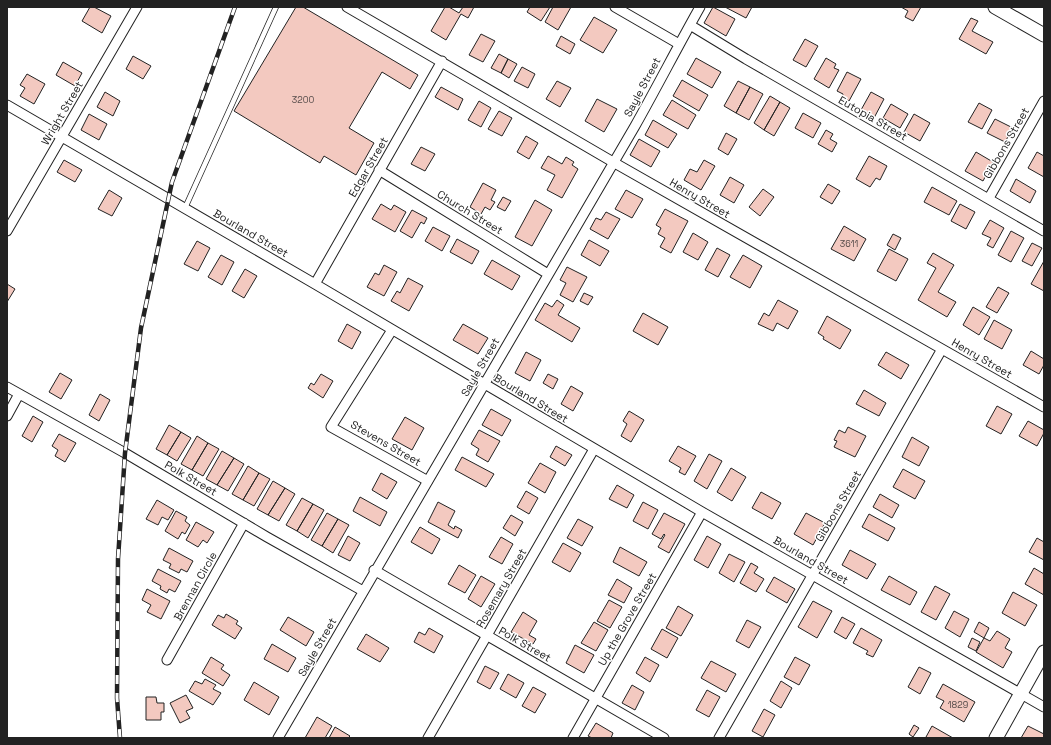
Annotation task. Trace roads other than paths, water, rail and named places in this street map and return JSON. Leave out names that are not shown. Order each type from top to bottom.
[{"type":"street","name":"Wright Street","points":[[7,231],[137,7]]},
{"type":"street","name":"Henry Street","points":[[347,7],[613,162],[1044,407]]},
{"type":"street","points":[[615,7],[679,44]]},
{"type":"street","name":"Sayle Street","points":[[278,738],[374,570],[428,481],[635,125],[700,7]]},
{"type":"street","points":[[995,7],[1044,35]]},
{"type":"street","name":"Eutopia Street","points":[[690,25],[760,67],[1044,230]]},
{"type":"street","name":"Edgar Street","points":[[315,284],[442,62]]},
{"type":"street","name":"Gibbons Street","points":[[989,198],[1044,101]]},
{"type":"street","name":"Bourland Street","points":[[7,105],[702,512],[1044,707]]},
{"type":"street","name":"Church Street","points":[[379,170],[548,274]]},
{"type":"street","name":"Stevens Street","points":[[392,330],[332,426],[428,481]]},
{"type":"street","name":"Gibbons Street","points":[[719,738],[942,349]]},
{"type":"street","name":"Polk Street","points":[[7,387],[125,453],[363,591]]},
{"type":"street","points":[[7,416],[19,394]]},
{"type":"street","name":"Rosemary Street","points":[[428,738],[488,636],[594,449]]},
{"type":"street","name":"Up the Grove Street","points":[[573,738],[702,512]]},
{"type":"street","name":"Brennan Circle","points":[[167,660],[244,523]]},
{"type":"street","name":"Polk Street","points":[[374,570],[664,738]]},
{"type":"street","points":[[996,738],[1044,652]]},
{"type":"lane","points":[[185,208],[276,7]]},
{"type":"railway","points":[[120,738],[117,698],[118,559],[125,453],[141,328],[172,182],[235,7]]}]
